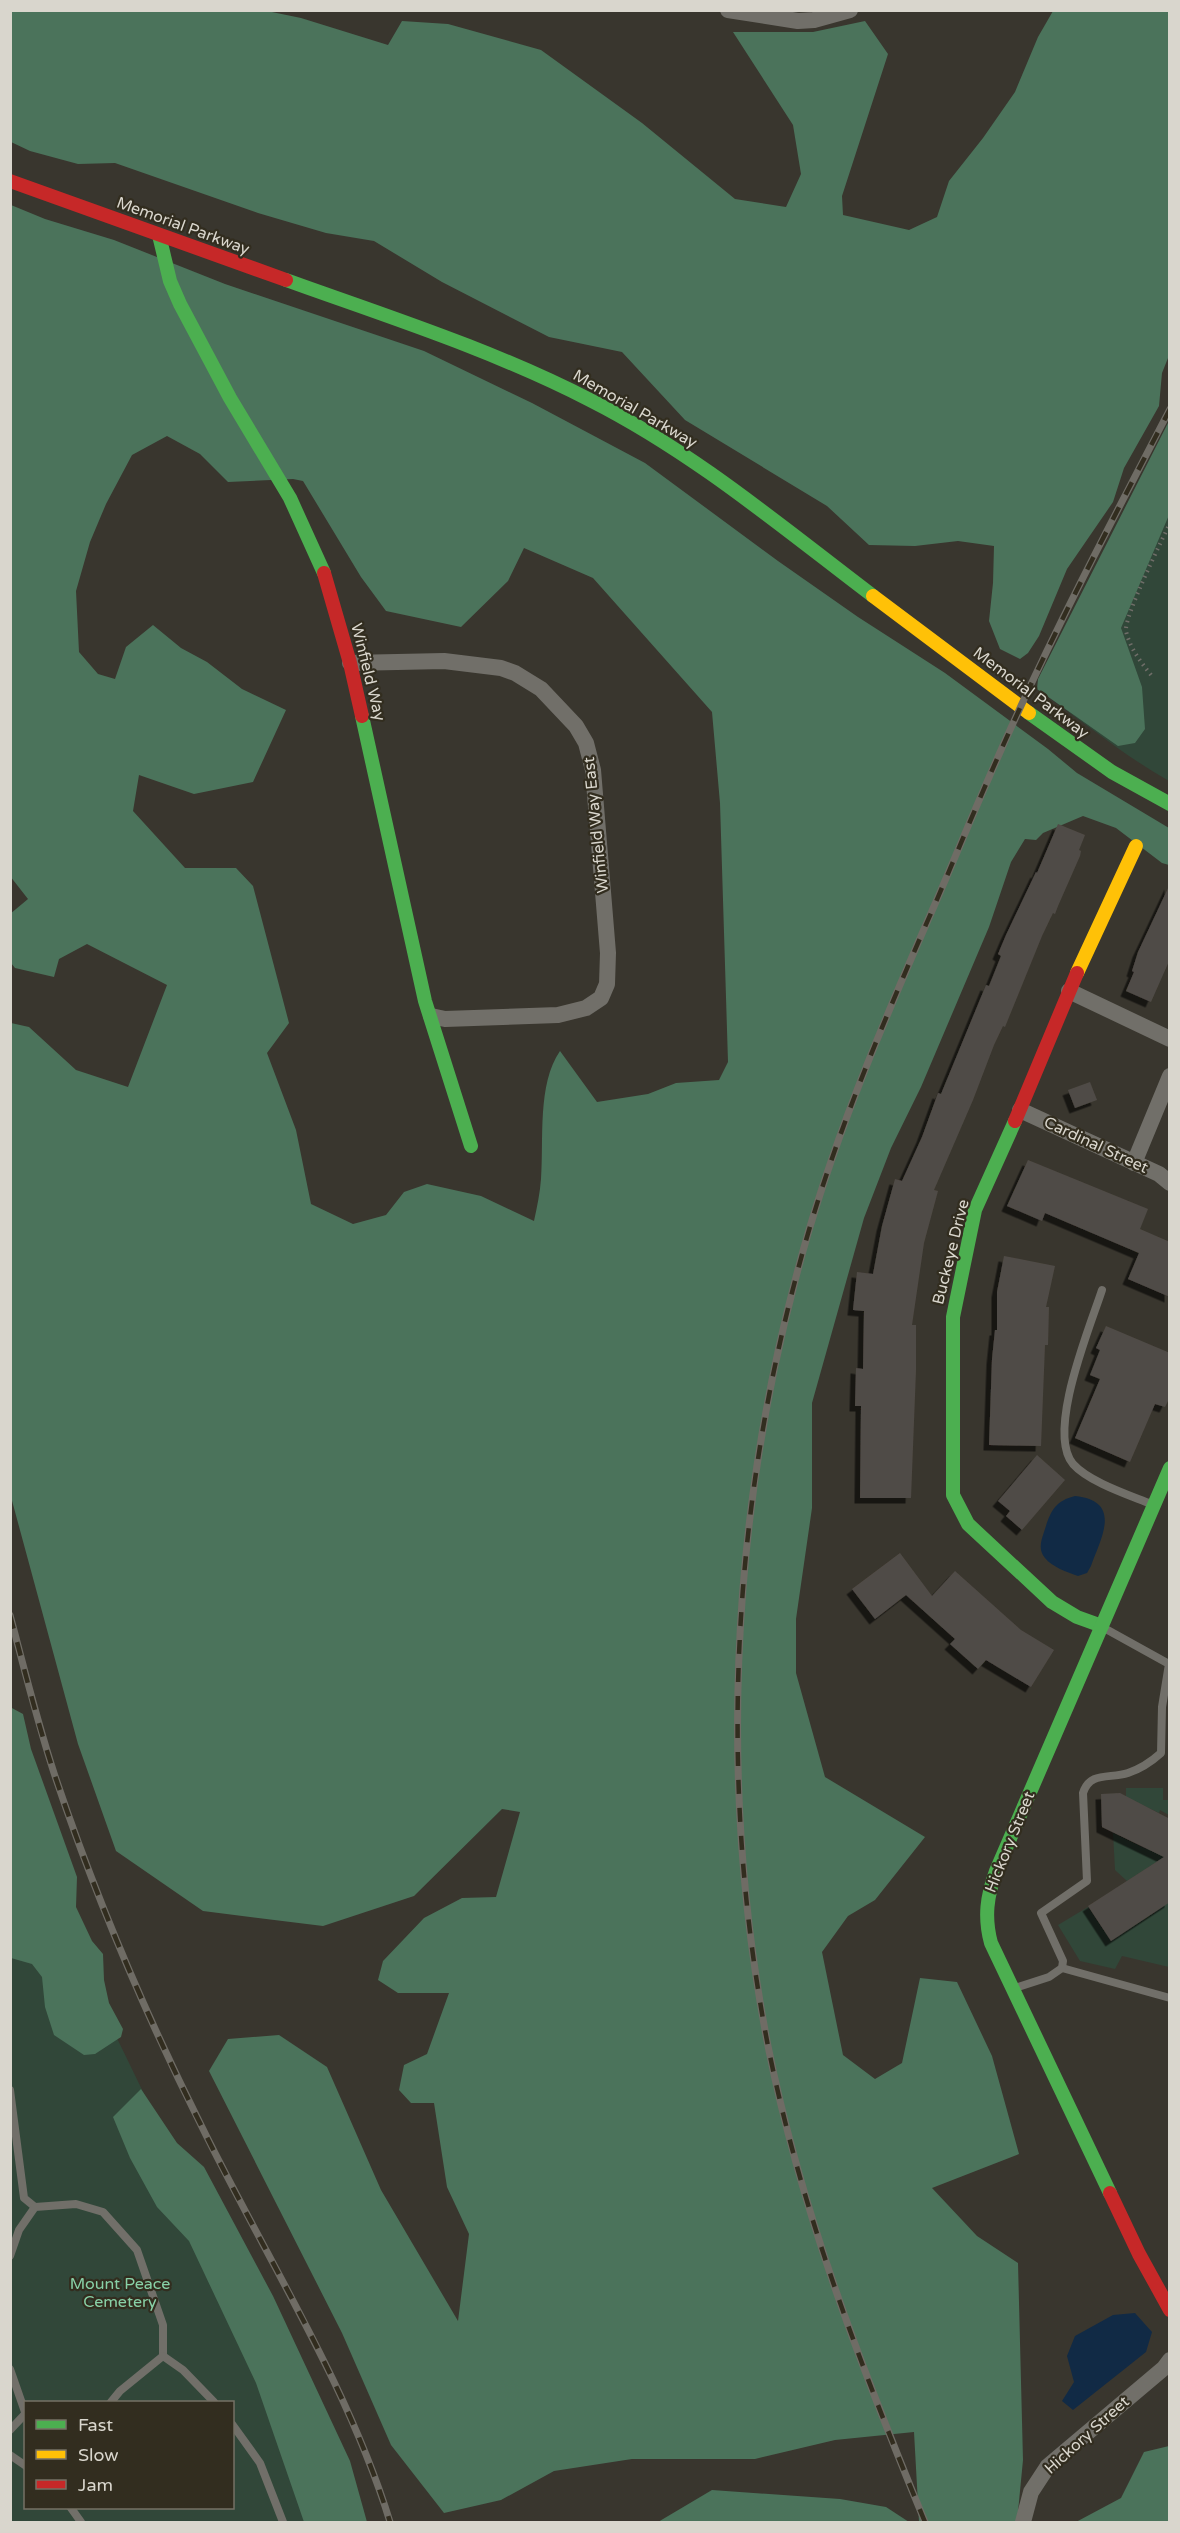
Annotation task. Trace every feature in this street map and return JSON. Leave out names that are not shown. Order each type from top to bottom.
[{"type":"street","points":[[728,10],[798,21],[814,20],[850,10]]},
{"type":"street","name":"Memorial Parkway","points":[[10,181],[496,355],[600,405],[709,472],[1048,728],[1112,772],[1170,804]]},
{"type":"street","name":"Winfield Way","points":[[159,235],[170,281],[180,304],[230,398],[290,498],[318,555],[350,663],[425,1001],[471,1146]]},
{"type":"street","name":"Winfield Way East","points":[[350,663],[444,661],[501,668],[515,673],[541,689],[576,726],[586,743],[593,770],[608,953],[607,984],[601,998],[586,1008],[558,1015],[446,1019],[431,1016]]},
{"type":"street","name":"Buckeye Drive","points":[[1102,1626],[1077,1617],[1052,1602],[968,1524],[953,1495],[954,1307],[975,1210],[1020,1110],[1069,991],[1136,846]]},
{"type":"street","points":[[1069,991],[1170,1039]]},
{"type":"street","points":[[1134,1163],[1170,1076]]},
{"type":"street","name":"Cardinal Street","points":[[1020,1110],[1159,1174],[1170,1183]]},
{"type":"street","name":"Hickory Street","points":[[1170,1468],[996,1871],[985,1909],[991,1943],[1139,2254],[1170,2310]]},
{"type":"street","name":"Hickory Street","points":[[1023,2523],[1031,2492],[1048,2466],[1170,2360]]},
{"type":"lane","points":[[1102,1290],[1066,1402],[1064,1439],[1072,1463],[1092,1478],[1154,1506]]},
{"type":"lane","points":[[1012,1988],[1041,1980],[1058,1973],[1062,1968],[1063,1961],[1041,1913],[1087,1881],[1084,1789],[1091,1779],[1127,1774],[1150,1762],[1161,1753],[1162,1707],[1169,1663],[1102,1626]]},
{"type":"lane","points":[[1062,1968],[1170,1998]]},
{"type":"lane","points":[[10,2090],[24,2198],[35,2207],[76,2204],[103,2212],[137,2250],[163,2325],[163,2356]]},
{"type":"lane","points":[[10,2256],[19,2230],[35,2207]]},
{"type":"lane","points":[[112,2401],[120,2391],[163,2356]]},
{"type":"lane","points":[[163,2356],[183,2370],[212,2401]]},
{"type":"lane","points":[[10,2369],[24,2410]]},
{"type":"lane","points":[[10,2430],[24,2414]]},
{"type":"lane","points":[[234,2427],[260,2463],[283,2523]]},
{"type":"lane","points":[[10,2455],[24,2465]]},
{"type":"lane","points":[[72,2509],[81,2523]]},
{"type":"path","points":[[1151,675],[1134,653],[1126,628],[1142,584],[1170,523]]},
{"type":"green space","points":[[10,11],[267,11],[301,18],[388,45],[402,21],[448,24],[541,50],[642,123],[735,199],[786,207],[801,174],[793,125],[733,32],[813,32],[865,21],[888,54],[842,196],[843,215],[909,230],[937,217],[949,181],[1015,92],[1038,37],[1053,11],[1169,11],[1170,353],[1162,373],[1159,406],[1124,468],[1113,502],[1067,569],[1039,636],[1028,653],[1020,659],[1000,649],[989,621],[994,546],[958,541],[915,546],[869,545],[827,506],[685,420],[622,352],[549,337],[442,282],[374,241],[326,233],[258,213],[115,163],[78,164],[30,151],[11,142]]},
{"type":"green space","points":[[11,205],[45,219],[114,240],[225,284],[424,351],[532,403],[645,463],[858,617],[945,673],[1077,773],[1169,828],[1169,865],[1162,863],[1116,828],[1083,816],[1043,833],[1036,840],[1025,839],[1011,862],[989,927],[921,1087],[891,1148],[864,1218],[812,1403],[812,1508],[796,1619],[796,1673],[825,1777],[925,1837],[875,1900],[848,1916],[822,1952],[843,2055],[875,2079],[902,2063],[920,1978],[957,1982],[992,2056],[1019,2154],[932,2188],[977,2236],[1018,2263],[1023,2460],[1017,2522],[919,2522],[914,2432],[835,2440],[755,2459],[632,2459],[554,2471],[501,2500],[444,2513],[391,2445],[342,2333],[209,2071],[228,2039],[279,2035],[327,2067],[381,2190],[458,2321],[469,2234],[447,2187],[434,2103],[411,2103],[399,2090],[404,2065],[427,2054],[449,1993],[398,1993],[378,1980],[383,1961],[424,1918],[462,1898],[496,1897],[520,1812],[502,1809],[414,1896],[323,1926],[203,1911],[116,1851],[78,1744],[11,1497],[11,1023],[29,1027],[76,1070],[128,1087],[167,985],[87,944],[59,959],[54,977],[15,968],[11,963],[10,914],[28,899],[10,876]],"holes":[[[167,436],[200,454],[228,482],[293,479],[303,481],[361,577],[386,611],[461,627],[508,581],[524,548],[593,578],[712,712],[720,803],[728,1062],[719,1080],[676,1083],[648,1094],[597,1102],[560,1051],[553,1064],[545,1096],[541,1179],[534,1221],[481,1196],[427,1184],[404,1192],[386,1215],[353,1224],[311,1204],[296,1130],[267,1053],[289,1023],[253,886],[236,868],[185,868],[133,811],[139,775],[194,794],[253,782],[286,710],[242,689],[207,662],[181,648],[153,625],[126,647],[115,679],[98,674],[79,652],[76,591],[90,542],[106,504],[132,455]]]},
{"type":"green space","points":[[1169,421],[1169,515],[1121,628],[1142,687],[1145,729],[1135,743],[1118,746],[1037,689],[1038,679]]},
{"type":"green space","points":[[1169,469],[1169,781],[1119,749],[1037,689]]},
{"type":"green space","points":[[10,1707],[23,1714],[31,1749],[77,1877],[76,1907],[92,1941],[103,1954],[104,1980],[109,2003],[123,2029],[121,2037],[95,2054],[84,2055],[54,2035],[45,2007],[42,1977],[32,1964],[11,1958]]},
{"type":"green space","name":"Mount Peace Cemetery","points":[[10,1778],[114,2032],[284,2382],[327,2522],[11,2522]]},
{"type":"green space","points":[[1126,1788],[1163,1788],[1163,1800],[1169,1800],[1169,1815],[1160,1810],[1159,1813],[1126,1797]]},
{"type":"green space","points":[[1113,1833],[1146,1849],[1169,1846],[1163,1858],[1127,1881],[1115,1870]]},
{"type":"green space","points":[[1169,1902],[1169,1967],[1122,1956],[1115,1969],[1080,1961],[1058,1925],[1088,1907],[1111,1941]]},
{"type":"green space","points":[[141,2089],[177,2143],[204,2167],[273,2296],[350,2461],[367,2522],[304,2522],[256,2383],[189,2241],[157,2207],[130,2158],[113,2117]]},
{"type":"green space","points":[[1169,2446],[1169,2522],[1076,2522],[1121,2498],[1144,2452]]},
{"type":"green space","points":[[712,2490],[840,2499],[886,2507],[909,2522],[658,2522]]},
{"type":"water","points":[[1075,1496],[1090,1499],[1099,1505],[1104,1513],[1105,1522],[1091,1566],[1087,1573],[1078,1576],[1052,1564],[1043,1555],[1041,1549],[1046,1525],[1054,1509],[1062,1501]]},
{"type":"water","points":[[1135,2313],[1152,2332],[1146,2352],[1073,2410],[1062,2401],[1074,2382],[1067,2356],[1075,2336],[1113,2315]]},
{"type":"building","points":[[1058,824],[1085,835],[1079,850],[1081,851],[1080,856],[1055,914],[1053,913],[1042,936],[1005,1027],[1003,1026],[994,1045],[934,1190],[938,1191],[924,1243],[912,1325],[916,1325],[916,1370],[911,1498],[860,1498],[861,1406],[855,1406],[856,1368],[863,1369],[864,1311],[853,1310],[857,1272],[873,1274],[882,1226],[895,1179],[902,1181],[986,985],[989,986],[1001,956],[998,954],[1006,935]]},
{"type":"building","points":[[1170,884],[1170,959],[1151,1002],[1126,991],[1134,972],[1132,971],[1138,952]]},
{"type":"building","points":[[1090,1082],[1097,1100],[1075,1108],[1068,1090]]},
{"type":"building","points":[[1028,1160],[1148,1209],[1140,1229],[1170,1242],[1170,1297],[1128,1279],[1139,1253],[1045,1213],[1042,1221],[1007,1206]]},
{"type":"building","points":[[1004,1256],[1055,1266],[1046,1307],[1049,1307],[1048,1345],[1045,1345],[1041,1446],[989,1445],[992,1359],[995,1330],[997,1330],[997,1292]]},
{"type":"building","points":[[1106,1326],[1170,1353],[1170,1397],[1165,1407],[1155,1404],[1130,1462],[1075,1438],[1100,1379],[1090,1375],[1100,1350],[1096,1348]]},
{"type":"building","points":[[1037,1455],[1065,1480],[1022,1530],[1006,1516],[1010,1511],[998,1501]]},
{"type":"building","points":[[900,1553],[932,1596],[955,1571],[1021,1630],[1054,1650],[1031,1687],[986,1660],[978,1669],[950,1644],[955,1639],[906,1595],[875,1619],[852,1589]]},
{"type":"building","points":[[1120,1793],[1170,1819],[1170,1902],[1111,1941],[1088,1906],[1164,1857],[1102,1827],[1101,1794]]},
{"type":"railway","points":[[925,2522],[856,2347],[815,2228],[797,2168],[768,2046],[752,1951],[742,1855],[738,1758],[739,1662],[745,1565],[756,1469],[773,1374],[795,1281],[823,1185],[857,1090],[1010,730],[1068,608],[1170,409]]},
{"type":"railway","points":[[10,1615],[54,1773],[69,1818],[121,1951],[201,2125],[352,2420],[390,2522]]},
{"type":"traffic: fast","points":[[159,235],[170,281],[180,304],[230,398],[290,498],[324,573]]},
{"type":"traffic: fast","points":[[286,280],[478,350],[590,400],[665,443],[701,467],[771,517],[873,596]]},
{"type":"traffic: fast","points":[[1029,713],[1112,772],[1170,804]]},
{"type":"traffic: fast","points":[[362,716],[425,1001],[471,1146]]},
{"type":"traffic: fast","points":[[1015,1121],[975,1210],[953,1317],[953,1495],[968,1524],[1052,1602],[1077,1617],[1102,1626]]},
{"type":"traffic: fast","points":[[1110,2193],[991,1943],[987,1907],[996,1871],[1170,1468]]},
{"type":"traffic: slow","points":[[873,596],[1029,713]]},
{"type":"traffic: slow","points":[[1077,973],[1136,846]]},
{"type":"traffic: jam","points":[[10,181],[286,280]]},
{"type":"traffic: jam","points":[[324,573],[350,663],[362,716]]},
{"type":"traffic: jam","points":[[1015,1121],[1077,973]]},
{"type":"traffic: jam","points":[[1110,2193],[1139,2254],[1170,2310]]}]
